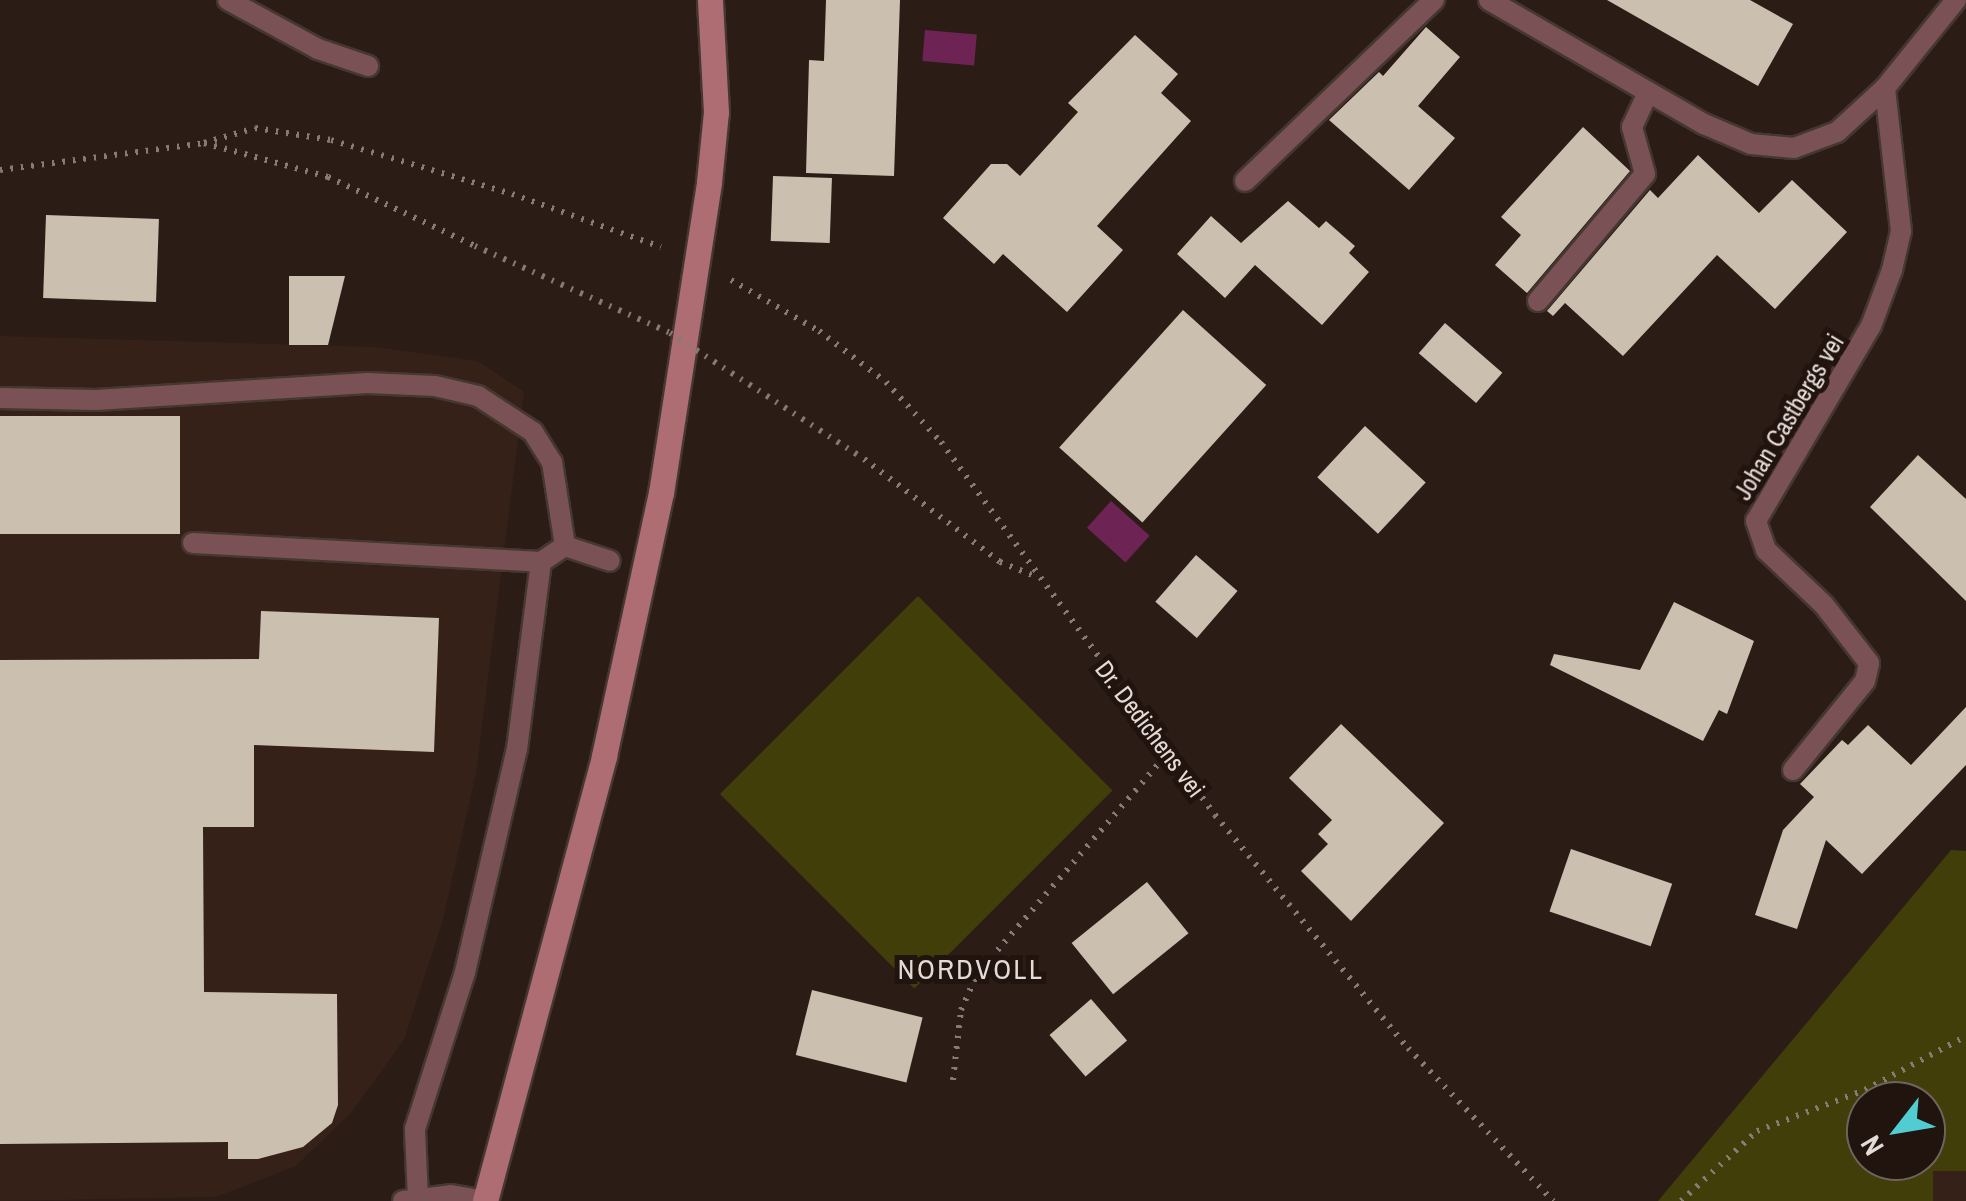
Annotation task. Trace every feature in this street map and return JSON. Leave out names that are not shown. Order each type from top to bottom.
[{"type":"street","points":[[485,1201],[591,809],[661,493],[709,182],[716,112],[710,0]]},
{"type":"lane","points":[[228,0],[318,49],[368,66]]},
{"type":"lane","points":[[1245,181],[1434,0]]},
{"type":"lane","points":[[1489,0],[1648,93],[1752,144],[1794,148],[1836,132],[1885,88],[1956,0]]},
{"type":"lane","name":"Johan Castbergs vei","points":[[1793,770],[1866,681],[1869,663],[1824,604],[1766,550],[1756,521],[1871,326],[1892,270],[1901,230],[1885,88]]},
{"type":"lane","points":[[1538,301],[1646,174],[1632,128],[1648,93]]},
{"type":"lane","points":[[0,398],[96,400],[367,384],[436,386],[478,396],[533,432],[552,462],[566,546]]},
{"type":"lane","points":[[193,543],[541,562],[566,546]]},
{"type":"lane","points":[[566,546],[610,561]]},
{"type":"lane","points":[[485,1201],[410,1200],[414,1129],[465,972],[517,749],[541,562]]},
{"type":"path","points":[[0,170],[204,144],[255,128],[331,140],[512,194],[664,249]]},
{"type":"path","points":[[204,144],[328,177],[670,333],[864,459],[1000,562],[1038,577]]},
{"type":"path","name":"Dr. Dedichens vei","points":[[733,281],[820,331],[886,382],[941,442],[1167,754],[1408,1048],[1553,1201]]},
{"type":"path","points":[[953,1080],[961,1010],[977,974],[1167,754]]},
{"type":"path","points":[[1682,1201],[1757,1130],[1864,1090],[1966,1036]]},
{"type":"shaded area","points":[[925,30],[977,35],[974,65],[922,61]]},
{"type":"shaded area","points":[[0,336],[375,347],[478,361],[524,392],[476,774],[442,923],[404,1040],[351,1113],[296,1166],[216,1197],[0,1201]]},
{"type":"shaded area","points":[[1111,501],[1150,536],[1126,563],[1087,528]]},
{"type":"shaded area","points":[[918,596],[1112,790],[914,988],[720,794]]},
{"type":"shaded area","points":[[1951,850],[1966,851],[1966,1171],[1946,1171],[1946,1081],[1846,1081],[1846,1181],[1933,1181],[1933,1201],[1658,1201]]},
{"type":"shaded area","points":[[1946,1171],[1966,1171],[1966,1201],[1932,1201],[1932,1181],[1946,1181]]},
{"type":"building","points":[[826,0],[900,0],[894,176],[806,173],[809,60],[824,61]]},
{"type":"building","points":[[1607,0],[1750,0],[1793,24],[1758,86]]},
{"type":"building","points":[[1426,27],[1460,57],[1418,106],[1455,138],[1409,190],[1329,120],[1379,72],[1383,76]]},
{"type":"building","points":[[1135,35],[1178,74],[1161,93],[1191,121],[1097,226],[1123,250],[1067,312],[1003,254],[994,264],[943,218],[991,164],[1007,164],[1020,176],[1078,112],[1068,103]]},
{"type":"building","points":[[1583,127],[1630,171],[1527,293],[1495,265],[1521,235],[1501,217]]},
{"type":"building","points":[[1698,155],[1759,213],[1792,180],[1847,232],[1775,309],[1717,255],[1623,356],[1565,303],[1553,316],[1547,311],[1650,190],[1658,198]]},
{"type":"building","points":[[773,176],[832,178],[830,243],[771,241]]},
{"type":"building","points":[[1288,201],[1319,228],[1326,221],[1355,246],[1349,253],[1369,272],[1322,325],[1255,265],[1225,298],[1177,254],[1211,216],[1241,243]]},
{"type":"building","points":[[46,215],[159,219],[156,302],[43,298]]},
{"type":"building","points":[[289,276],[345,276],[328,345],[289,345]]},
{"type":"building","points":[[1183,310],[1266,385],[1142,522],[1059,447]]},
{"type":"building","points":[[1445,323],[1502,373],[1476,403],[1419,353]]},
{"type":"building","points":[[0,416],[180,416],[180,534],[0,534]]},
{"type":"building","points":[[1365,426],[1426,483],[1378,534],[1317,477]]},
{"type":"building","points":[[1918,455],[1966,499],[1966,601],[1870,507]]},
{"type":"building","points":[[1196,555],[1238,591],[1197,638],[1155,602]]},
{"type":"building","points":[[1674,602],[1754,641],[1727,714],[1719,710],[1703,741],[1550,665],[1554,654],[1640,670]]},
{"type":"building","points":[[261,611],[439,618],[434,752],[254,745],[254,827],[203,827],[204,992],[337,994],[338,1105],[332,1123],[303,1147],[258,1159],[228,1159],[228,1142],[0,1144],[0,660],[259,659]]},
{"type":"building","points":[[1966,707],[1966,765],[1862,874],[1826,840],[1797,929],[1755,915],[1783,830],[1814,797],[1800,784],[1842,740],[1848,745],[1868,725],[1911,765]]},
{"type":"building","points":[[1341,724],[1444,823],[1351,921],[1301,871],[1328,844],[1318,834],[1332,820],[1289,778]]},
{"type":"building","points":[[1571,849],[1672,884],[1651,946],[1550,911]]},
{"type":"building","points":[[1147,882],[1189,933],[1113,994],[1072,943]]},
{"type":"building","points":[[812,990],[923,1018],[906,1083],[796,1055]]},
{"type":"building","points":[[1091,999],[1127,1041],[1086,1077],[1049,1035]]},
{"type":"district","name":"NORDVOLL","points":[[971,969]]}]
